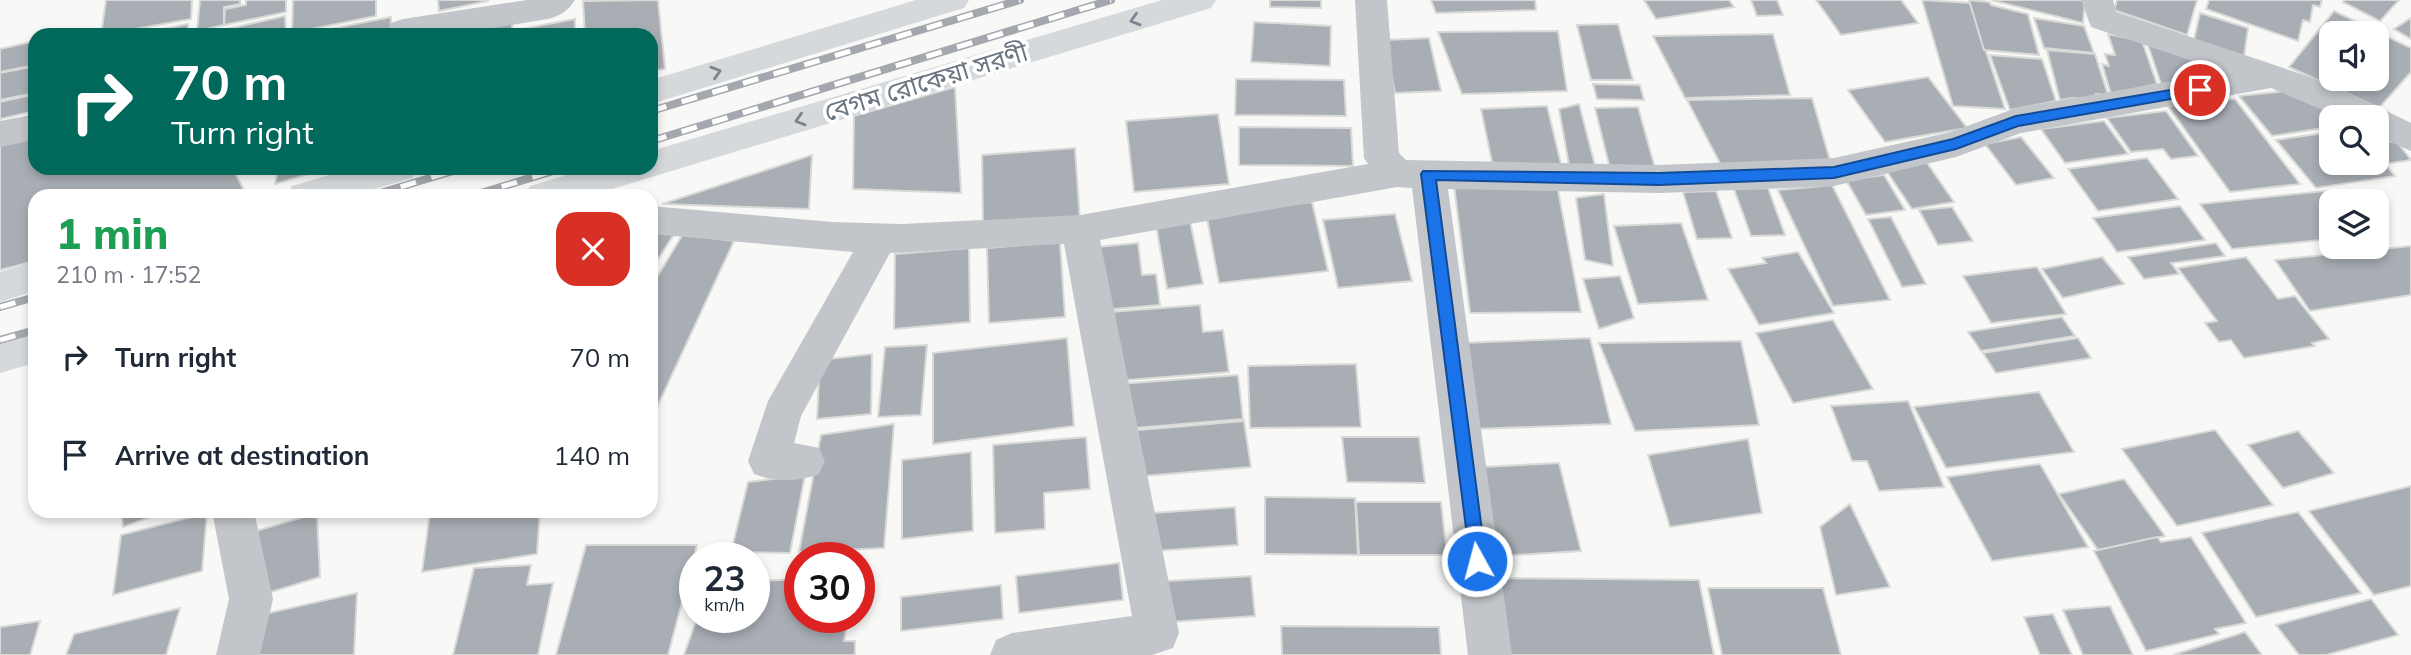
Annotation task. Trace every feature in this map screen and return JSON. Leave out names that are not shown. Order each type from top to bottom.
[{"type":"main road","points":[[658,90],[950,0]]},
{"type":"main road","name":"বেগম রোকেয়া সরণী","points":[[658,162],[1200,0]]},
{"type":"main road","points":[[327,189],[372,175]]},
{"type":"main road","points":[[589,189],[621,175]]},
{"type":"main road","points":[[0,287],[28,278]]},
{"type":"main road","points":[[0,357],[28,349]]},
{"type":"street","points":[[403,22],[548,8],[559,0]]},
{"type":"street","points":[[1371,0],[1382,158],[1412,174]]},
{"type":"street","points":[[2096,0],[2102,19],[2273,76],[2344,105]]},
{"type":"street","points":[[658,221],[832,237],[880,238],[1080,229],[1412,174],[1659,179],[1834,172],[1956,144],[2016,121],[2273,76]]},
{"type":"street","points":[[2389,127],[2411,138]]},
{"type":"street","points":[[0,134],[28,128]]},
{"type":"street","points":[[1412,174],[1490,655]]},
{"type":"street","points":[[1012,655],[1157,633],[1080,229]]},
{"type":"street","points":[[804,461],[769,461],[782,413],[880,238]]},
{"type":"street","points":[[234,518],[251,599],[238,655]]},
{"type":"building","points":[[106,0],[192,0],[191,19],[140,28],[102,28]]},
{"type":"building","points":[[200,0],[240,0],[240,4],[224,7],[224,25],[197,28]]},
{"type":"building","points":[[246,0],[286,0],[286,12],[224,25],[225,9],[246,5]]},
{"type":"building","points":[[293,0],[376,0],[376,16],[317,28],[292,28]]},
{"type":"building","points":[[438,0],[488,0],[488,1],[439,11]]},
{"type":"building","points":[[658,0],[665,69],[658,70],[658,28],[585,28],[583,1]]},
{"type":"building","points":[[1270,0],[1321,0],[1321,8],[1270,7]]},
{"type":"building","points":[[1431,0],[1535,0],[1536,10],[1436,13]]},
{"type":"building","points":[[1644,0],[1729,0],[1734,7],[1656,19]]},
{"type":"building","points":[[1751,0],[1777,0],[1783,15],[1757,16]]},
{"type":"building","points":[[1816,0],[1901,0],[1918,23],[1841,35]]},
{"type":"building","points":[[1922,0],[1970,3],[2005,109],[1953,106]]},
{"type":"building","points":[[1969,0],[1989,2],[1991,5],[2028,14],[2039,55],[1984,50]]},
{"type":"building","points":[[1991,0],[2085,0],[2083,23]]},
{"type":"building","points":[[2117,0],[2197,0],[2187,35],[2114,10]]},
{"type":"building","points":[[2209,0],[2322,0],[2320,7],[2313,5],[2310,22],[2303,20],[2298,41],[2206,9]]},
{"type":"building","points":[[2344,0],[2399,0],[2380,21],[2343,2]]},
{"type":"building","points":[[2334,11],[2355,21],[2326,21]]},
{"type":"building","points":[[2200,13],[2248,28],[2244,57],[2194,40]]},
{"type":"building","points":[[511,15],[512,28],[479,28],[479,22]]},
{"type":"building","points":[[285,16],[286,28],[232,28]]},
{"type":"building","points":[[391,17],[391,28],[335,28]]},
{"type":"building","points":[[2034,18],[2084,26],[2094,53],[2044,48]]},
{"type":"building","points":[[2411,18],[2411,39],[2394,29]]},
{"type":"building","points":[[575,19],[575,28],[527,28]]},
{"type":"building","points":[[1254,22],[1331,26],[1330,66],[1251,62]]},
{"type":"building","points":[[188,24],[188,28],[168,28]]},
{"type":"building","points":[[1618,24],[1633,80],[1591,80],[1577,25]]},
{"type":"building","points":[[2319,30],[2319,81],[2289,67]]},
{"type":"building","points":[[1558,31],[1567,91],[1462,94],[1438,32]]},
{"type":"building","points":[[1773,34],[1790,95],[1685,98],[1653,36]]},
{"type":"building","points":[[2108,34],[2142,41],[2157,84],[2111,94],[2102,64],[2109,66],[2105,54],[2115,55]]},
{"type":"building","points":[[2389,37],[2411,48],[2411,72],[2382,105],[2372,105],[2342,91],[2389,91]]},
{"type":"building","points":[[1429,38],[1441,91],[1395,93],[1385,40]]},
{"type":"building","points":[[2147,42],[2230,64],[2231,75],[2161,84]]},
{"type":"building","points":[[28,43],[28,66],[0,72],[0,49]]},
{"type":"building","points":[[2047,50],[2095,54],[2108,95],[2096,94],[2099,100],[2060,100]]},
{"type":"building","points":[[1990,55],[2042,59],[2056,101],[2010,110]]},
{"type":"building","points":[[28,67],[28,94],[0,100],[0,73]]},
{"type":"building","points":[[1928,77],[1967,128],[1885,142],[1848,90]]},
{"type":"building","points":[[1236,79],[1344,80],[1346,116],[1235,115]]},
{"type":"building","points":[[1593,84],[1640,85],[1644,100],[1597,99]]},
{"type":"building","points":[[955,87],[961,193],[853,189],[854,116]]},
{"type":"building","points":[[2286,91],[2319,106],[2319,129],[2272,136],[2239,96]]},
{"type":"building","points":[[28,96],[28,113],[0,119],[0,102]]},
{"type":"building","points":[[1812,98],[1831,164],[1722,167],[1687,100]]},
{"type":"building","points":[[2235,99],[2300,184],[2230,192],[2168,106]]},
{"type":"building","points":[[1579,104],[1595,165],[1569,165],[1559,109]]},
{"type":"building","points":[[1547,106],[1561,164],[1493,167],[1481,109]]},
{"type":"building","points":[[1638,107],[1655,168],[1610,169],[1595,108]]},
{"type":"building","points":[[2166,111],[2198,156],[2171,159],[2163,149],[2131,152],[2107,118]]},
{"type":"building","points":[[1218,114],[1229,184],[1134,192],[1126,121]]},
{"type":"building","points":[[2104,121],[2128,154],[2065,163],[2041,129]]},
{"type":"building","points":[[1239,127],[1351,128],[1353,166],[1239,165]]},
{"type":"building","points":[[2319,134],[2319,175],[2389,175],[2389,169],[2395,176],[2316,188],[2276,140]]},
{"type":"building","points":[[28,137],[28,175],[236,175],[243,189],[28,189],[28,263],[0,270],[0,143]]},
{"type":"building","points":[[2021,137],[2054,178],[2016,185],[1985,144]]},
{"type":"building","points":[[2389,141],[2397,142],[2411,160],[2389,163]]},
{"type":"building","points":[[1075,148],[1080,220],[983,228],[982,155]]},
{"type":"building","points":[[812,155],[809,209],[662,204]]},
{"type":"building","points":[[2147,158],[2178,199],[2098,211],[2068,169]]},
{"type":"building","points":[[1925,160],[1954,202],[1912,209],[1884,167]]},
{"type":"building","points":[[277,175],[305,175],[275,184]]},
{"type":"building","points":[[1884,175],[1905,210],[1866,215],[1846,180]]},
{"type":"building","points":[[1454,185],[1557,185],[1581,312],[1470,313]]},
{"type":"building","points":[[1832,185],[1890,300],[1833,306],[1778,190]]},
{"type":"building","points":[[1768,188],[1785,235],[1751,236],[1734,189]]},
{"type":"building","points":[[1716,191],[1732,238],[1697,239],[1683,192]]},
{"type":"building","points":[[2319,192],[2319,240],[2232,249],[2200,204]]},
{"type":"building","points":[[1604,194],[1613,266],[1585,260],[1576,198]]},
{"type":"building","points":[[1312,202],[1328,271],[1219,283],[1206,213]]},
{"type":"building","points":[[2180,206],[2205,240],[2117,252],[2093,218]]},
{"type":"building","points":[[1952,207],[1973,241],[1938,245],[1919,210]]},
{"type":"building","points":[[1395,214],[1412,281],[1338,288],[1323,220]]},
{"type":"building","points":[[1891,217],[1926,284],[1902,287],[1868,219]]},
{"type":"building","points":[[1190,221],[1203,284],[1167,289],[1156,225]]},
{"type":"building","points":[[1681,223],[1708,300],[1638,304],[1614,226]]},
{"type":"building","points":[[658,225],[680,225],[658,259]]},
{"type":"building","points":[[683,234],[734,241],[658,405],[658,275]]},
{"type":"building","points":[[1060,242],[1065,317],[989,323],[987,248]]},
{"type":"building","points":[[1138,243],[1142,275],[1156,274],[1160,305],[1103,310],[1097,247]]},
{"type":"building","points":[[2216,243],[2225,256],[2171,263],[2179,274],[2144,279],[2128,257]]},
{"type":"building","points":[[2411,246],[2411,295],[2310,311],[2275,260],[2319,255],[2319,259],[2389,259],[2389,248]]},
{"type":"building","points":[[969,248],[970,322],[894,329],[895,254]]},
{"type":"building","points":[[1798,252],[1834,313],[1759,325],[1728,269],[1766,263],[1762,258]]},
{"type":"building","points":[[2102,257],[2124,284],[2063,298],[2042,269]]},
{"type":"building","points":[[2246,257],[2278,299],[2295,296],[2329,339],[2312,343],[2315,346],[2244,358],[2231,340],[2219,342],[2205,323],[2217,321],[2178,268]]},
{"type":"building","points":[[2037,267],[2066,314],[1991,323],[1963,276]]},
{"type":"building","points":[[1620,276],[1634,318],[1599,329],[1583,279]]},
{"type":"building","points":[[1200,305],[1203,332],[1223,330],[1229,372],[1115,381],[1110,312]]},
{"type":"building","points":[[2062,317],[2075,336],[1981,351],[1968,332]]},
{"type":"building","points":[[1833,320],[1873,389],[1793,403],[1756,333]]},
{"type":"building","points":[[1067,338],[1074,426],[933,444],[933,353]]},
{"type":"building","points":[[1590,338],[1611,424],[1475,429],[1460,343]]},
{"type":"building","points":[[2078,338],[2091,358],[1996,373],[1983,353]]},
{"type":"building","points":[[1741,341],[1759,425],[1635,431],[1599,343]]},
{"type":"building","points":[[927,345],[921,415],[878,417],[885,347]]},
{"type":"building","points":[[872,354],[871,414],[817,419],[820,360]]},
{"type":"building","points":[[1356,364],[1361,427],[1250,428],[1248,366]]},
{"type":"building","points":[[1238,375],[1243,419],[1123,429],[1119,384]]},
{"type":"building","points":[[2039,392],[2074,452],[1946,468],[1914,407]]},
{"type":"building","points":[[1908,401],[1944,487],[1879,491],[1867,461],[1852,461],[1831,406]]},
{"type":"building","points":[[1244,421],[1251,467],[1119,478],[1115,432]]},
{"type":"building","points":[[894,424],[884,548],[875,548],[875,542],[801,542],[821,435]]},
{"type":"building","points":[[2215,430],[2273,505],[2177,526],[2122,449]]},
{"type":"building","points":[[2298,431],[2334,473],[2283,488],[2248,445]]},
{"type":"building","points":[[1086,437],[1090,489],[1044,493],[1045,529],[995,533],[993,445]]},
{"type":"building","points":[[1342,437],[1419,437],[1425,483],[1347,482]]},
{"type":"building","points":[[1748,439],[1762,513],[1670,527],[1648,455]]},
{"type":"building","points":[[971,452],[973,531],[902,539],[902,460]]},
{"type":"building","points":[[1559,463],[1581,551],[1499,556],[1482,467]]},
{"type":"building","points":[[2040,464],[2088,547],[1992,561],[1947,477]]},
{"type":"building","points":[[805,475],[792,542],[784,542],[784,553],[770,553],[770,542],[733,542],[748,482]]},
{"type":"building","points":[[2124,479],[2165,536],[2098,550],[2059,494]]},
{"type":"building","points":[[2411,486],[2411,586],[2374,595],[2309,511]]},
{"type":"building","points":[[1265,497],[1355,498],[1358,555],[1265,554]]},
{"type":"building","points":[[1356,502],[1441,502],[1447,555],[1359,555]]},
{"type":"building","points":[[1850,504],[1890,587],[1836,595],[1820,527]]},
{"type":"building","points":[[1235,507],[1238,545],[1155,551],[1154,513]]},
{"type":"building","points":[[2298,512],[2361,593],[2256,617],[2202,533]]},
{"type":"building","points":[[122,518],[148,518],[123,527]]},
{"type":"building","points":[[187,518],[207,518],[202,571],[113,595],[121,535]]},
{"type":"building","points":[[300,518],[317,518],[320,577],[258,596],[256,531]]},
{"type":"building","points":[[429,518],[540,518],[537,554],[422,572]]},
{"type":"building","points":[[2157,537],[2161,542],[2191,537],[2246,623],[2215,629],[2219,634],[2146,651],[2094,551]]},
{"type":"building","points":[[586,545],[679,545],[679,613],[668,655],[556,655]]},
{"type":"building","points":[[1119,563],[1123,600],[1019,613],[1016,576]]},
{"type":"building","points":[[531,565],[527,585],[553,583],[538,655],[453,655],[474,568]]},
{"type":"building","points":[[1251,576],[1255,616],[1170,622],[1167,581]]},
{"type":"building","points":[[1500,578],[1699,580],[1714,655],[1509,655]]},
{"type":"building","points":[[770,580],[784,580],[784,633],[845,633],[844,641],[855,641],[855,655],[684,655],[692,633],[770,633]]},
{"type":"building","points":[[1001,585],[1003,619],[901,631],[901,597]]},
{"type":"building","points":[[1708,588],[1823,588],[1841,655],[1722,655]]},
{"type":"building","points":[[357,593],[354,655],[248,655],[255,616]]},
{"type":"building","points":[[2371,599],[2398,635],[2326,655],[2299,655],[2276,625]]},
{"type":"building","points":[[2110,606],[2133,655],[2083,655],[2063,610]]},
{"type":"building","points":[[180,608],[166,655],[66,655],[74,634]]},
{"type":"building","points":[[2053,614],[2072,655],[2040,655],[2024,617]]},
{"type":"building","points":[[40,621],[30,655],[0,655],[0,627]]},
{"type":"building","points":[[1281,626],[1439,627],[1441,655],[1282,655]]},
{"type":"building","points":[[2245,632],[2262,655],[2173,655]]},
{"type":"railway","points":[[658,109],[1020,0]]},
{"type":"railway","points":[[658,139],[1111,0]]},
{"type":"railway","points":[[393,189],[440,175]]},
{"type":"railway","points":[[494,189],[540,175]]},
{"type":"railway","points":[[0,307],[28,299]]},
{"type":"railway","points":[[0,340],[28,332]]},
{"type":"route","points":[[1477,561],[1428,174],[1659,179],[1834,172],[1956,144],[2016,121],[2200,90]]}]
